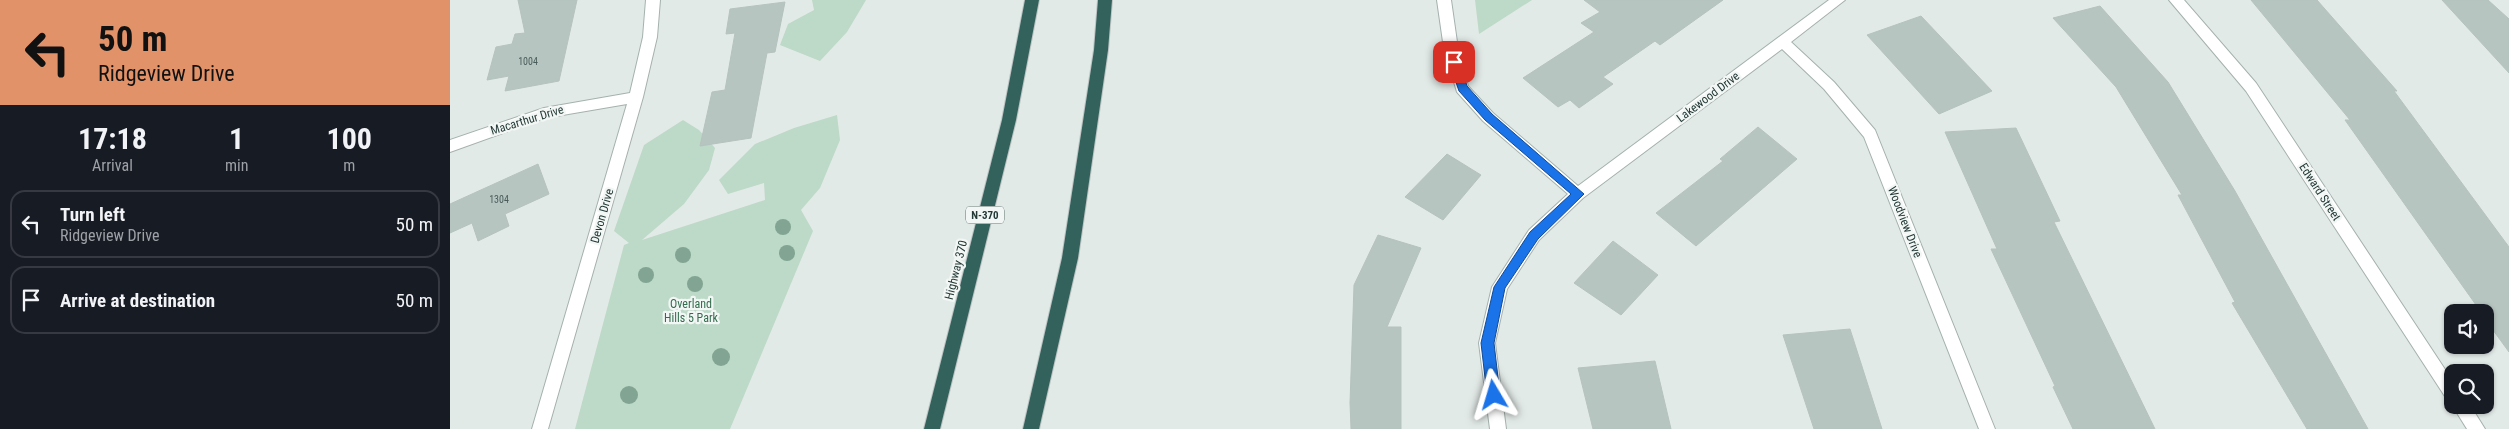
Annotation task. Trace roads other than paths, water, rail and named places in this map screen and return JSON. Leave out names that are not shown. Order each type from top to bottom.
[{"type":"highway","name":"Highway 370","points":[[932,429],[1008,120],[1032,0]]},
{"type":"highway","points":[[1030,429],[1070,258],[1101,50],[1105,0]]},
{"type":"street","name":"Devon Drive","points":[[540,429],[636,97],[650,37],[653,0]]},
{"type":"street","points":[[1444,0],[1451,49],[1462,88],[1488,117],[1578,194]]},
{"type":"street","name":"Lakewood Drive","points":[[1498,429],[1487,343],[1500,287],[1534,235],[1578,194],[1838,0]]},
{"type":"street","name":"Edward Street","points":[[2176,0],[2251,87],[2444,382]]},
{"type":"street","name":"Woodview Drive","points":[[1782,42],[1825,79],[1870,134],[1987,429]]},
{"type":"street","name":"Macarthur Drive","points":[[450,146],[544,113],[636,97]]},
{"type":"street","points":[[2466,414],[2477,429]]},
{"type":"park label","name":"Overland Hills 5 Park","points":[[691,311]]}]
